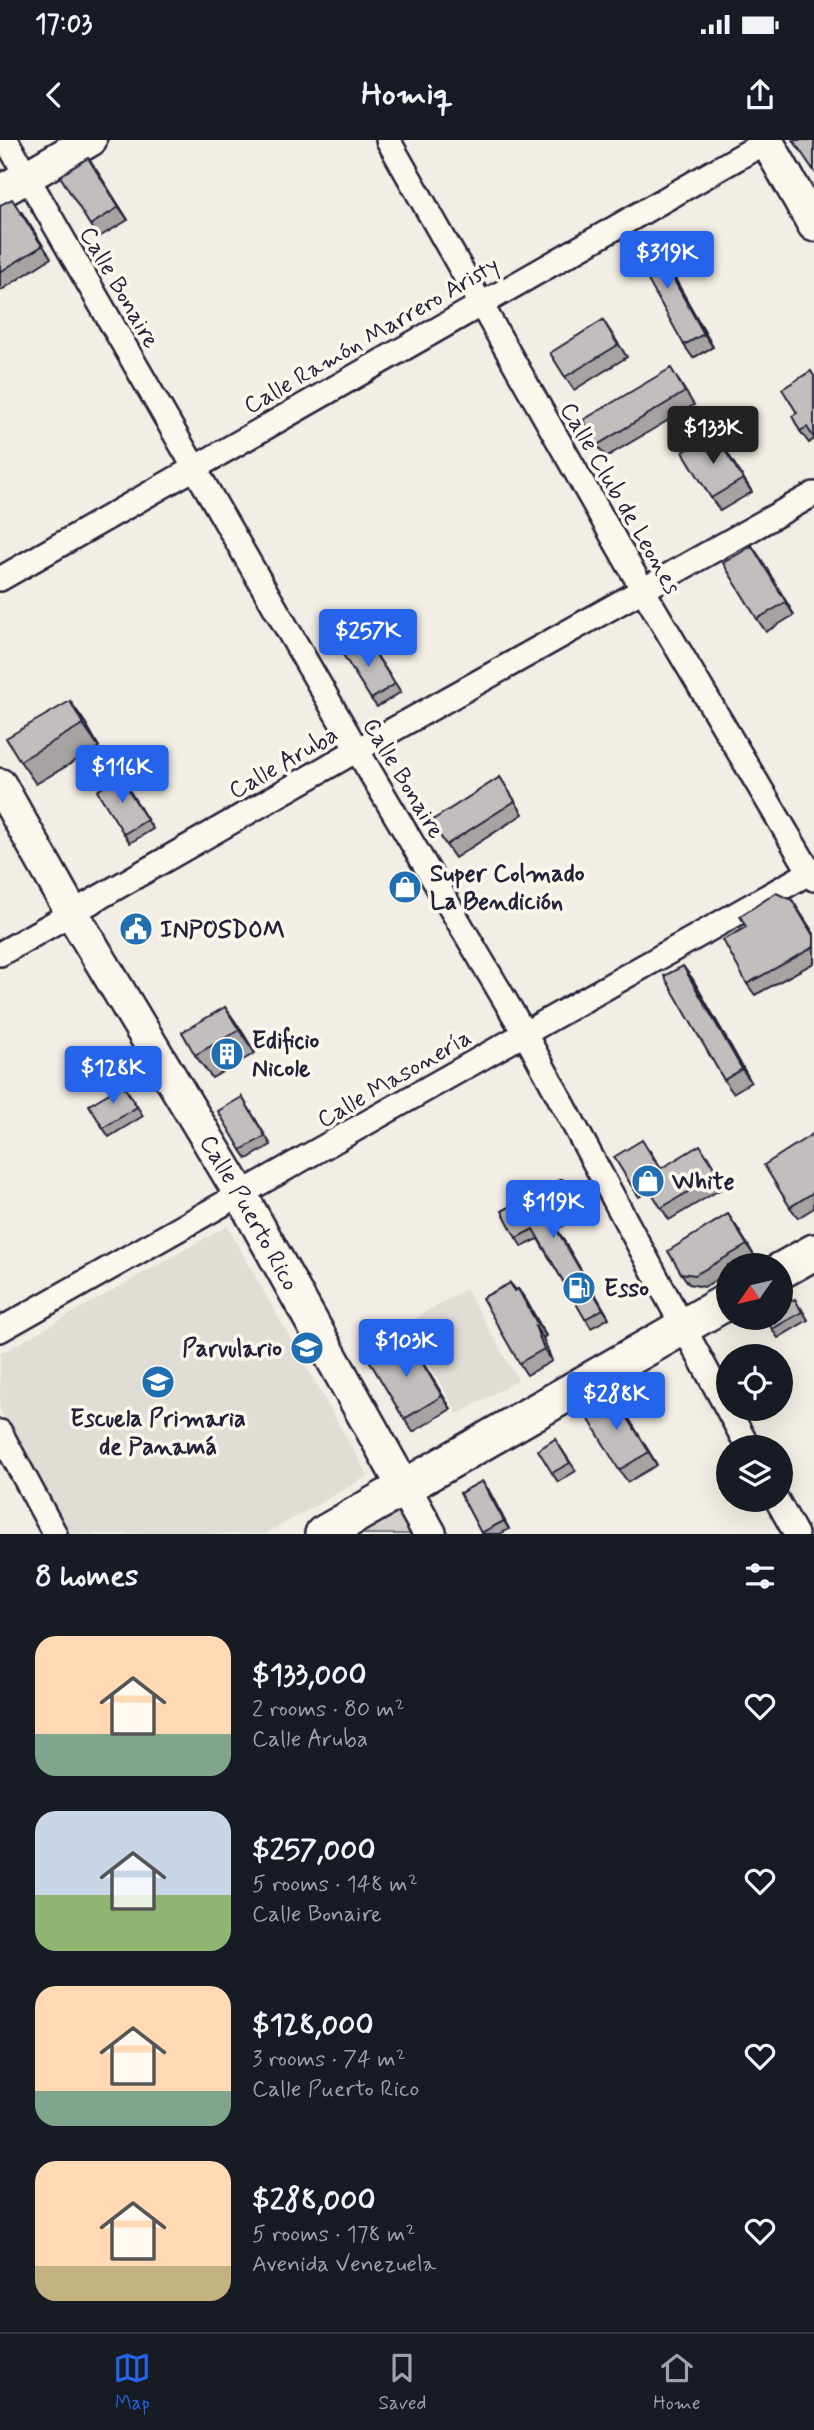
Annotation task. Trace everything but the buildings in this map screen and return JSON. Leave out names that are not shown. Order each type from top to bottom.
[{"type":"main road","points":[[793,1264],[814,1252]]},
{"type":"main road","points":[[323,1534],[716,1308]]},
{"type":"street","name":"Calle Bonaire","points":[[6,140],[13,184],[194,466],[357,750],[525,1034],[741,1435]]},
{"type":"street","points":[[13,184],[90,140]]},
{"type":"street","name":"Calle Club de Leones","points":[[388,140],[643,590],[813,874]]},
{"type":"street","points":[[767,140],[814,225]]},
{"type":"street","name":"Calle Ramón Marrero Aristy","points":[[0,579],[767,140]]},
{"type":"street","name":"Calle Aruba","points":[[0,954],[814,494]]},
{"type":"street","name":"Calle Puerto Rico","points":[[0,785],[72,913],[242,1195],[430,1534]]},
{"type":"street","name":"Calle Masonería","points":[[0,1330],[813,874]]},
{"type":"street","points":[[0,1432],[55,1534]]},
{"type":"street","points":[[784,1512],[796,1534]]},
{"type":"shaded area","name":"Escuela Primaria de Panamá","points":[[227,1226],[368,1476],[265,1534],[70,1534],[0,1410],[0,1354]]},
{"type":"shaded area","points":[[466,1289],[518,1380],[458,1414],[406,1323]]},
{"type":"shaded area","points":[[401,1499],[421,1534],[339,1534]]},
{"type":"place","name":"Super Colmado La Bendición","points":[[405,887]]},
{"type":"place","name":"INPOSDOM","points":[[136,929]]},
{"type":"place","name":"Edificio Nicole","points":[[227,1054]]},
{"type":"place","name":"White","points":[[648,1181]]},
{"type":"place","name":"Esso","points":[[579,1288]]},
{"type":"place","name":"Parvulario","points":[[307,1348]]},
{"type":"place","name":"Escuela Primaria de Panamá","points":[[158,1382]]}]
